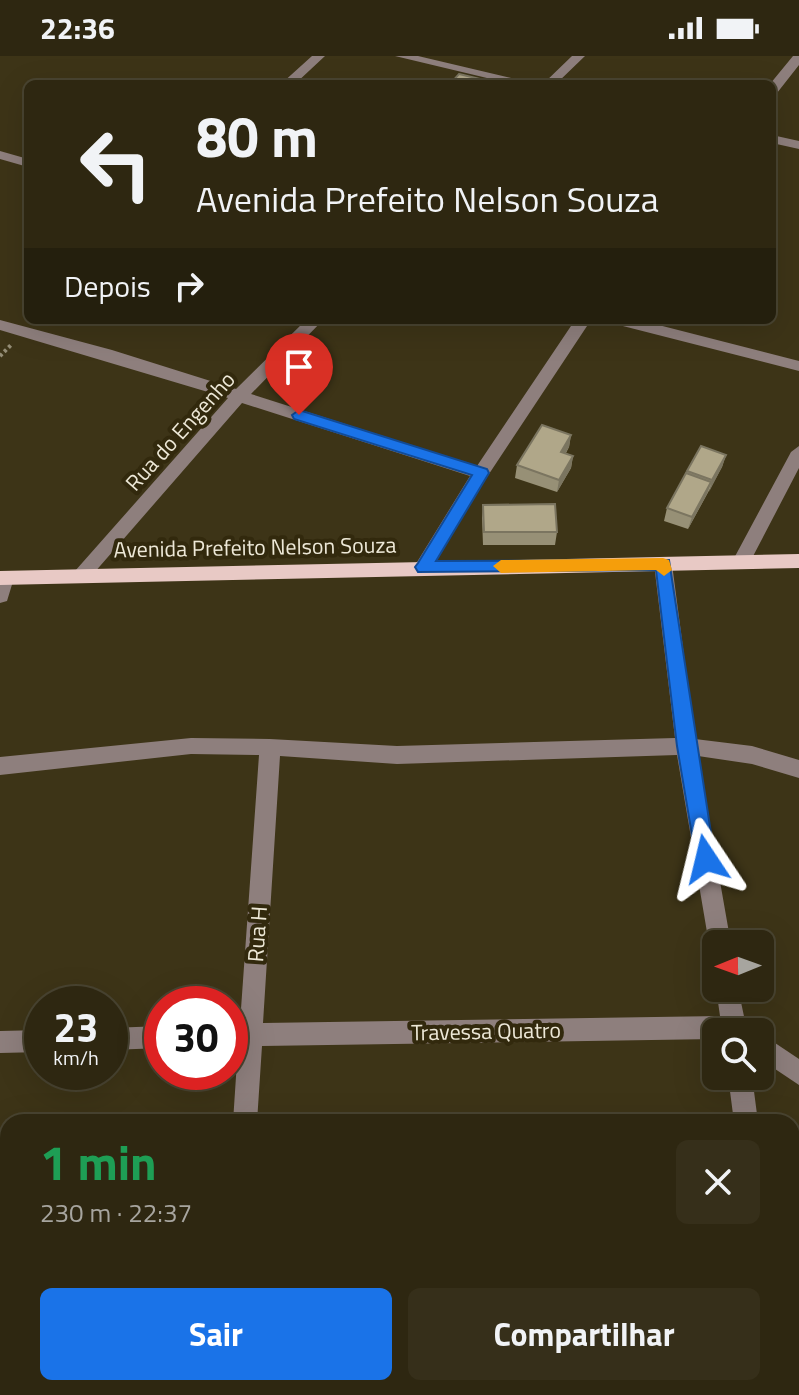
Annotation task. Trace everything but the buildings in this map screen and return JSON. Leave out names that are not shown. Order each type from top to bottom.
[{"type":"main road","name":"Avenida Prefeito Nelson Souza","points":[[2,584],[81,576],[799,561]]},
{"type":"street","points":[[292,80],[319,56]]},
{"type":"street","points":[[401,56],[512,80]]},
{"type":"street","points":[[553,80],[579,56]]},
{"type":"street","points":[[776,85],[799,57]]},
{"type":"street","points":[[776,140],[799,145]]},
{"type":"street","points":[[0,155],[24,162]]},
{"type":"street","name":"Rua do Engenho","points":[[81,576],[239,396],[311,324]]},
{"type":"street","points":[[423,567],[481,473],[580,324]]},
{"type":"street","points":[[636,324],[799,366]]},
{"type":"street","points":[[0,325],[31,325],[239,396],[481,473]]},
{"type":"street","points":[[741,562],[799,452]]},
{"type":"street","points":[[663,564],[686,746],[718,930]]},
{"type":"street","points":[[0,766],[191,746],[270,747],[397,755],[686,746],[752,755],[799,769]]},
{"type":"street","name":"Rua H","points":[[245,986],[270,747]]},
{"type":"street","name":"Travessa Quatro","points":[[248,1034],[702,1030]]},
{"type":"street","points":[[0,1042],[24,1041]]},
{"type":"street","points":[[774,1055],[799,1073]]},
{"type":"street","name":"Rua H","points":[[243,1090],[245,1114]]},
{"type":"street","points":[[742,1090],[745,1114]]},
{"type":"slow traffic","points":[[501,566],[663,564],[664,570]]},
{"type":"route","points":[[299,415],[481,473],[423,567],[663,564],[686,746],[706,859]]}]
